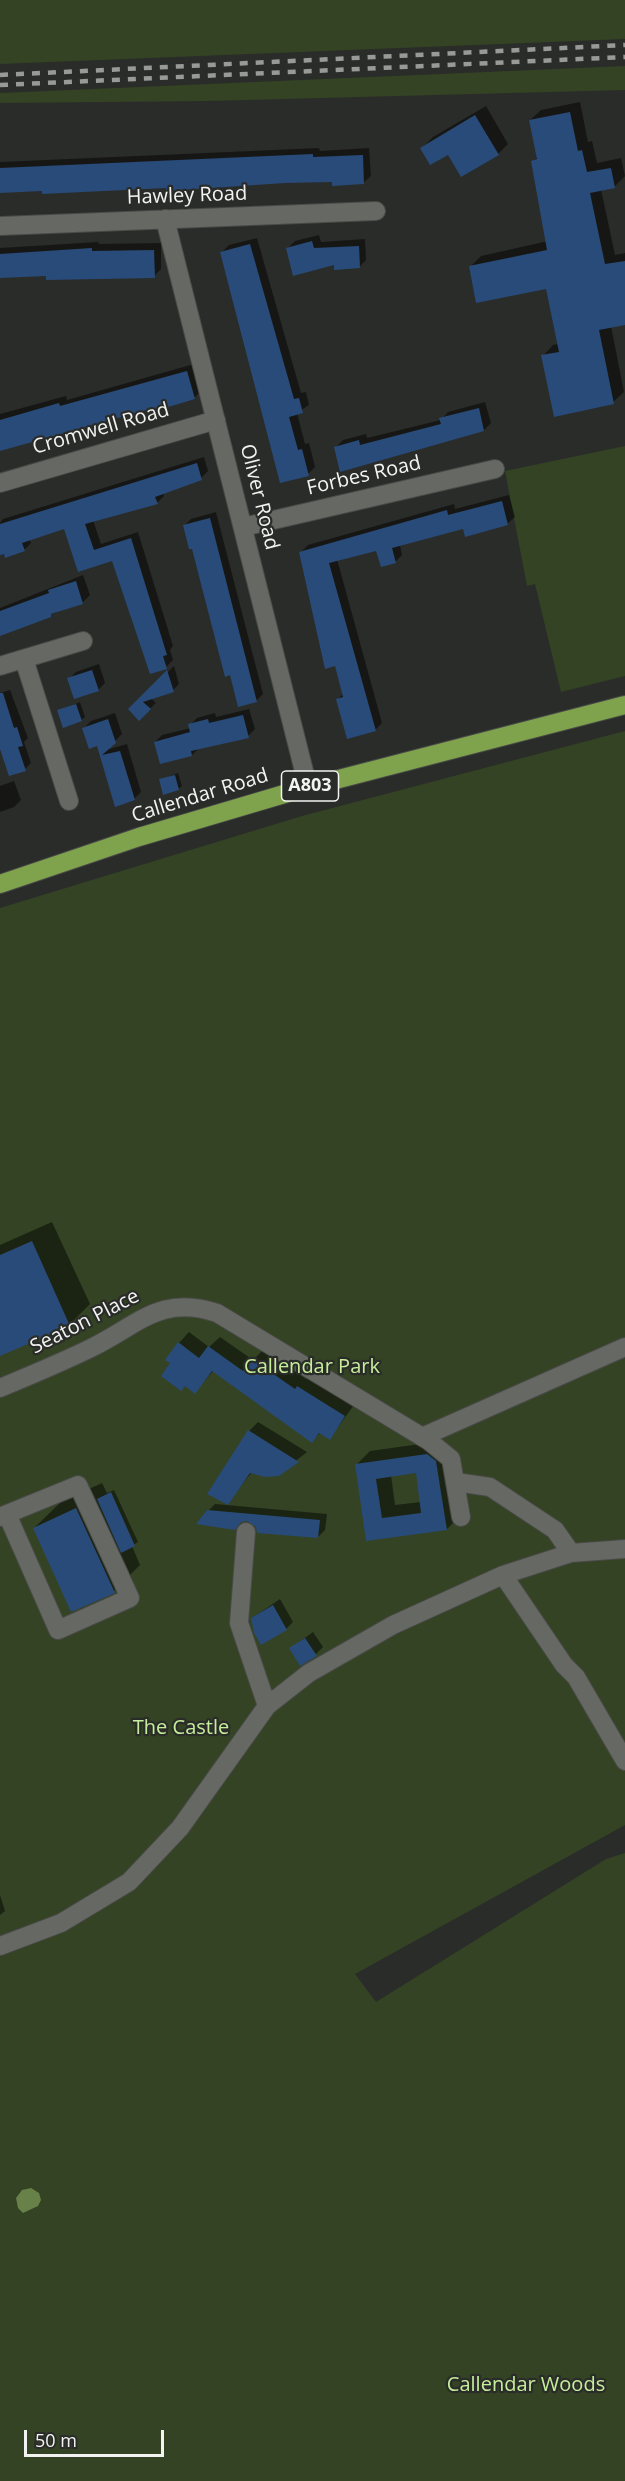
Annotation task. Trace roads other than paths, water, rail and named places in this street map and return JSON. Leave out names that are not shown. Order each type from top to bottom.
[{"type":"main road","name":"Callendar Road","points":[[0,884],[139,837],[308,787],[625,705]]},
{"type":"street","name":"Hawley Road","points":[[0,226],[376,212]]},
{"type":"street","name":"Oliver Road","points":[[165,219],[308,787]]},
{"type":"street","name":"Cromwell Road","points":[[0,483],[216,420]]},
{"type":"street","name":"Forbes Road","points":[[243,527],[495,469]]},
{"type":"street","points":[[0,666],[83,641]]},
{"type":"street","points":[[24,659],[69,801]]},
{"type":"street","name":"Seaton Place","points":[[0,1388],[96,1346],[140,1318],[174,1307],[217,1312],[422,1437],[451,1459],[461,1517]]},
{"type":"street","points":[[422,1437],[625,1347]]},
{"type":"street","points":[[456,1482],[490,1487],[555,1530],[571,1553]]},
{"type":"street","points":[[78,1485],[130,1598],[58,1630],[3,1515],[78,1485]]},
{"type":"street","points":[[246,1532],[239,1623],[267,1706]]},
{"type":"street","points":[[0,1946],[61,1923],[129,1882],[180,1828],[267,1706],[309,1673],[393,1625],[503,1575],[571,1553],[625,1549]]},
{"type":"street","points":[[503,1575],[564,1665],[576,1677],[625,1761]]},
{"type":"railway","points":[[0,75],[625,45]]},
{"type":"railway","points":[[0,85],[625,57]]},
{"type":"park label","name":"Callendar Park","points":[[312,1367]]},
{"type":"park label","name":"The Castle","points":[[181,1728]]},
{"type":"park label","name":"Callendar Woods","points":[[526,2385]]}]
